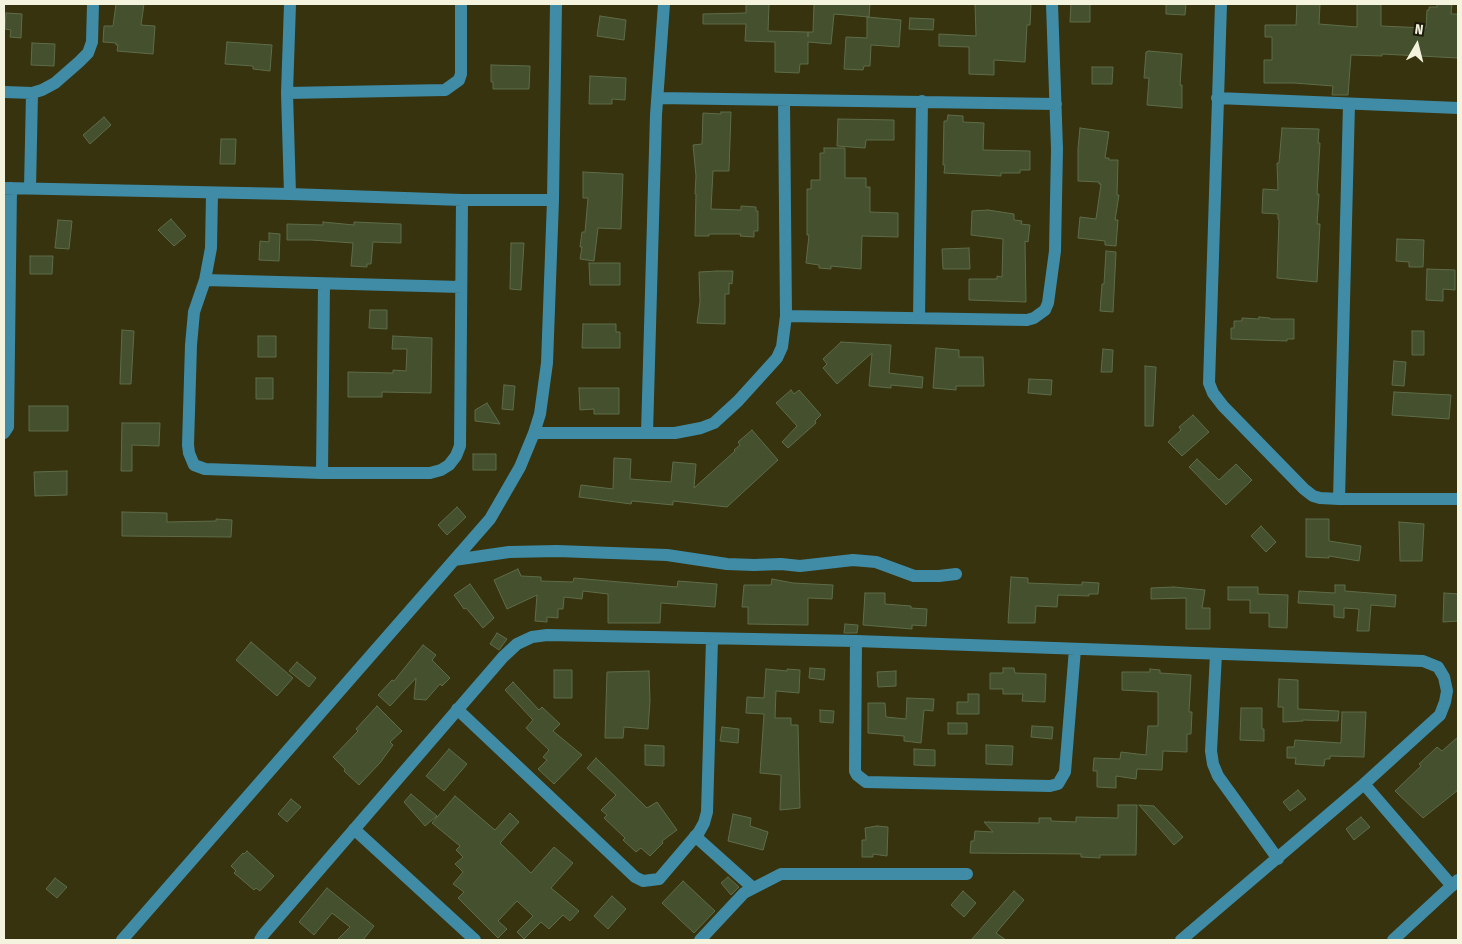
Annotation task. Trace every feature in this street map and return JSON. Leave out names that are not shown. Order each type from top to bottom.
[{"type":"street","points":[[4,92],[32,93],[42,90],[55,83],[88,53],[92,42],[93,4]]},
{"type":"street","points":[[290,4],[287,93],[290,194]]},
{"type":"street","points":[[287,93],[445,90],[459,80],[461,74],[461,4]]},
{"type":"street","points":[[122,940],[490,519],[520,467],[534,433],[542,402],[547,363],[553,200],[556,4]]},
{"type":"street","points":[[647,433],[658,98],[664,4]]},
{"type":"street","points":[[786,316],[1027,320],[1034,318],[1045,310],[1048,303],[1055,251],[1056,104],[1052,4]]},
{"type":"street","points":[[1221,4],[1209,383],[1213,393],[1223,406],[1304,489],[1320,498],[1458,499]]},
{"type":"street","points":[[30,188],[32,93]]},
{"type":"street","points":[[658,98],[1056,104]]},
{"type":"street","points":[[1217,98],[1458,108]]},
{"type":"street","points":[[534,433],[675,433],[690,431],[714,422],[738,401],[777,358],[782,347],[786,316],[784,101]]},
{"type":"street","points":[[919,318],[922,101]]},
{"type":"street","points":[[1339,498],[1349,104]]},
{"type":"street","points":[[4,433],[8,427],[7,188],[462,200],[553,200]]},
{"type":"street","points":[[212,193],[211,248],[205,280],[196,301],[191,345],[189,453],[194,465],[204,469],[322,473],[430,473],[441,470],[449,465],[456,456],[460,446],[462,200]]},
{"type":"street","points":[[205,280],[461,287]]},
{"type":"street","points":[[322,473],[324,284]]},
{"type":"street","points":[[454,560],[509,552],[556,551],[667,555],[727,564],[754,565],[781,564],[800,566],[853,560],[876,562],[914,576],[956,574]]},
{"type":"street","points":[[260,940],[262,935],[457,709],[517,644],[532,637],[547,635],[856,641],[1423,660],[1438,667],[1444,677],[1447,690],[1440,716],[1278,859],[1181,940]]},
{"type":"street","points":[[457,709],[635,877],[643,881],[659,879],[696,836],[704,823],[707,812],[712,639]]},
{"type":"street","points":[[856,641],[855,771],[866,782],[1050,786],[1058,784],[1065,772],[1075,649]]},
{"type":"street","points":[[1216,654],[1211,751],[1213,764],[1218,776],[1278,859]]},
{"type":"street","points":[[1364,784],[1455,883],[1393,940]]},
{"type":"street","points":[[354,829],[475,940]]},
{"type":"street","points":[[696,836],[753,888]]},
{"type":"street","points":[[700,940],[744,893],[781,874],[967,874]]},
{"type":"building","points":[[116,4],[144,4],[141,25],[155,26],[153,54],[117,51],[118,45],[116,43],[103,42],[104,26],[113,26]]},
{"type":"building","points":[[746,4],[769,4],[768,31],[813,32],[814,4],[870,4],[869,17],[834,14],[831,44],[808,42],[808,64],[800,64],[799,73],[775,72],[775,42],[745,41],[746,24],[703,24],[703,14],[746,13]]},
{"type":"building","points":[[975,4],[1031,4],[1030,25],[1027,25],[1025,62],[994,60],[994,75],[969,74],[969,47],[939,46],[939,34],[976,36]]},
{"type":"building","points":[[1071,4],[1090,4],[1090,22],[1070,22]]},
{"type":"building","points":[[1166,4],[1186,4],[1185,15],[1166,14]]},
{"type":"building","points":[[1297,4],[1320,4],[1319,24],[1357,27],[1357,4],[1381,4],[1381,26],[1426,28],[1427,10],[1429,10],[1429,7],[1437,7],[1437,4],[1452,4],[1451,14],[1458,14],[1458,58],[1382,54],[1382,56],[1351,55],[1348,95],[1332,95],[1333,86],[1264,83],[1264,60],[1272,60],[1272,37],[1265,37],[1265,25],[1296,25]]},
{"type":"building","points":[[6,13],[22,14],[21,38],[10,37],[11,30],[5,29]]},
{"type":"building","points":[[600,16],[626,20],[624,40],[597,36]]},
{"type":"building","points":[[867,17],[901,20],[899,47],[871,45],[870,66],[864,66],[863,70],[844,69],[846,37],[867,38]]},
{"type":"building","points":[[910,18],[934,19],[933,30],[909,29]]},
{"type":"building","points":[[227,42],[272,45],[270,71],[253,69],[253,66],[225,64]]},
{"type":"building","points":[[32,43],[55,44],[54,66],[31,65]]},
{"type":"building","points":[[1146,52],[1182,54],[1180,85],[1182,85],[1182,108],[1147,105],[1149,78],[1144,78]]},
{"type":"building","points":[[491,65],[530,66],[529,89],[493,89]]},
{"type":"building","points":[[1092,67],[1113,67],[1112,84],[1092,84]]},
{"type":"building","points":[[590,76],[626,78],[625,100],[612,99],[612,104],[589,104]]},
{"type":"building","points":[[721,112],[731,112],[729,171],[713,171],[711,209],[741,210],[741,206],[756,207],[756,211],[758,211],[758,231],[754,231],[754,237],[740,236],[741,234],[695,236],[696,176],[693,145],[702,144],[703,113],[721,114]]},
{"type":"building","points":[[948,115],[963,116],[963,122],[984,123],[983,150],[1030,151],[1030,170],[1020,170],[1020,173],[1001,173],[1001,176],[944,173],[944,121],[947,121]]},
{"type":"building","points":[[104,117],[111,125],[90,144],[83,135]]},
{"type":"building","points":[[838,119],[894,120],[894,140],[866,140],[865,148],[837,146]]},
{"type":"building","points":[[1080,128],[1109,132],[1105,158],[1118,160],[1117,195],[1119,195],[1115,220],[1118,220],[1116,246],[1105,245],[1105,241],[1078,238],[1080,217],[1096,219],[1101,184],[1099,182],[1078,181]]},
{"type":"building","points":[[1282,128],[1319,129],[1317,224],[1320,224],[1317,282],[1277,278],[1278,214],[1262,213],[1263,189],[1278,190],[1277,163],[1279,163]]},
{"type":"building","points":[[221,139],[236,139],[235,164],[220,164]]},
{"type":"building","points":[[824,148],[845,148],[845,178],[866,178],[866,187],[870,187],[870,212],[898,213],[898,237],[862,236],[861,269],[831,266],[831,269],[819,268],[819,265],[806,263],[809,235],[807,235],[807,189],[811,189],[811,180],[820,180],[820,153],[824,153]]},
{"type":"building","points":[[583,172],[623,174],[621,229],[598,228],[594,261],[580,259],[582,247],[580,247],[582,232],[585,232],[588,198],[583,198]]},
{"type":"building","points":[[988,210],[1014,214],[1014,220],[1022,221],[1021,224],[1030,225],[1028,242],[1025,241],[1026,302],[969,300],[969,279],[997,279],[997,276],[1002,277],[1003,239],[971,235],[972,211]]},
{"type":"building","points":[[171,219],[186,236],[174,246],[158,230]]},
{"type":"building","points":[[58,220],[72,221],[69,249],[55,248]]},
{"type":"building","points":[[323,222],[354,225],[354,222],[401,224],[401,243],[373,242],[371,264],[367,264],[367,267],[351,266],[353,243],[287,240],[287,224],[323,225]]},
{"type":"building","points":[[269,233],[280,234],[279,261],[259,260],[260,241],[269,242]]},
{"type":"building","points":[[1397,239],[1424,240],[1423,267],[1409,267],[1409,262],[1396,261]]},
{"type":"building","points":[[511,243],[524,243],[521,290],[510,289]]},
{"type":"building","points":[[969,248],[970,269],[943,269],[942,249]]},
{"type":"building","points":[[1106,251],[1116,252],[1113,312],[1100,311]]},
{"type":"building","points":[[30,256],[53,256],[52,274],[30,274]]},
{"type":"building","points":[[589,263],[620,263],[620,285],[590,285]]},
{"type":"building","points":[[1427,269],[1455,270],[1455,290],[1443,289],[1443,301],[1426,300]]},
{"type":"building","points":[[733,271],[732,284],[729,283],[729,294],[725,294],[725,324],[697,323],[700,302],[699,272]]},
{"type":"building","points":[[370,310],[387,310],[387,329],[369,328]]},
{"type":"building","points":[[1259,317],[1294,319],[1294,339],[1287,339],[1287,341],[1231,339],[1231,328],[1234,328],[1234,321],[1242,321],[1242,318],[1259,319]]},
{"type":"building","points":[[583,324],[616,324],[616,332],[620,332],[620,348],[582,348]]},
{"type":"building","points":[[122,330],[134,331],[131,384],[120,384]]},
{"type":"building","points":[[1412,331],[1424,331],[1424,355],[1412,355]]},
{"type":"building","points":[[258,336],[276,336],[276,357],[258,357]]},
{"type":"building","points":[[393,336],[432,338],[431,393],[382,392],[382,397],[348,397],[348,372],[393,373],[393,370],[406,371],[407,349],[392,349]]},
{"type":"building","points":[[841,342],[891,345],[889,373],[923,377],[922,388],[891,385],[891,388],[869,386],[872,353],[837,384],[823,368],[827,364],[823,359]]},
{"type":"building","points":[[936,348],[959,350],[959,357],[983,357],[984,386],[956,386],[956,390],[933,388]]},
{"type":"building","points":[[1103,349],[1113,350],[1112,372],[1101,372]]},
{"type":"building","points":[[1394,361],[1406,362],[1404,386],[1392,385]]},
{"type":"building","points":[[1145,366],[1156,367],[1153,426],[1145,426]]},
{"type":"building","points":[[256,378],[273,378],[273,399],[256,399]]},
{"type":"building","points":[[1029,379],[1052,380],[1051,395],[1028,393]]},
{"type":"building","points":[[504,385],[515,386],[513,410],[502,409]]},
{"type":"building","points":[[579,388],[619,388],[619,414],[594,414],[594,409],[580,410]]},
{"type":"building","points":[[791,390],[794,394],[799,390],[821,415],[815,421],[816,423],[788,448],[782,442],[797,426],[776,403]]},
{"type":"building","points":[[1394,392],[1451,395],[1449,419],[1392,415]]},
{"type":"building","points":[[487,403],[500,424],[475,421],[475,410]]},
{"type":"building","points":[[29,406],[68,406],[68,431],[29,431]]},
{"type":"building","points":[[1193,415],[1209,432],[1182,456],[1168,442],[1181,430],[1179,427]]},
{"type":"building","points":[[122,423],[160,423],[159,446],[132,445],[132,471],[121,471]]},
{"type":"building","points":[[752,430],[778,460],[727,507],[673,501],[673,505],[632,501],[631,504],[579,497],[581,485],[613,489],[614,458],[631,459],[630,479],[671,482],[673,462],[696,464],[694,488],[735,451],[740,445],[738,442]]},
{"type":"building","points":[[473,454],[496,454],[496,470],[473,470]]},
{"type":"building","points":[[1197,459],[1219,480],[1236,464],[1252,480],[1226,505],[1189,467]]},
{"type":"building","points":[[67,471],[67,495],[35,496],[34,472]]},
{"type":"building","points":[[457,507],[466,517],[447,535],[438,525]]},
{"type":"building","points":[[122,512],[167,513],[167,522],[232,520],[231,537],[122,536]]},
{"type":"building","points":[[1306,519],[1329,519],[1329,541],[1361,546],[1359,561],[1329,556],[1329,558],[1306,557]]},
{"type":"building","points":[[1399,522],[1424,524],[1422,561],[1400,561]]},
{"type":"building","points":[[1261,526],[1276,542],[1266,552],[1251,536]]},
{"type":"building","points":[[518,569],[521,576],[541,577],[541,581],[573,582],[574,578],[677,587],[678,581],[717,584],[715,607],[661,603],[660,623],[608,623],[608,594],[583,591],[582,599],[564,597],[563,609],[558,609],[558,618],[547,617],[547,622],[535,621],[537,595],[507,609],[494,580]]},
{"type":"building","points":[[1011,577],[1028,578],[1028,583],[1082,585],[1082,582],[1099,583],[1098,594],[1089,594],[1089,596],[1058,595],[1057,607],[1036,606],[1035,623],[1008,623]]},
{"type":"building","points":[[772,579],[793,583],[833,585],[832,599],[808,598],[808,625],[748,624],[748,607],[742,607],[744,585],[771,585]]},
{"type":"building","points":[[470,584],[494,618],[483,628],[466,608],[464,609],[454,595]]},
{"type":"building","points":[[1335,585],[1345,585],[1345,591],[1396,595],[1395,607],[1371,605],[1369,631],[1357,631],[1359,609],[1344,608],[1344,618],[1334,617],[1334,605],[1298,603],[1299,591],[1335,593]]},
{"type":"building","points":[[1174,587],[1205,590],[1202,608],[1210,608],[1210,629],[1186,629],[1186,598],[1151,599],[1151,588]]},
{"type":"building","points":[[1228,587],[1258,587],[1258,594],[1288,595],[1287,628],[1269,627],[1269,613],[1250,613],[1250,600],[1228,600]]},
{"type":"building","points":[[865,593],[885,593],[885,604],[927,609],[926,626],[912,625],[912,629],[863,625]]},
{"type":"building","points":[[1444,593],[1458,594],[1458,621],[1443,622]]},
{"type":"building","points":[[845,624],[858,625],[857,633],[844,633]]},
{"type":"building","points":[[497,633],[507,639],[499,650],[490,644]]},
{"type":"building","points":[[251,642],[293,678],[277,696],[236,660]]},
{"type":"building","points":[[423,645],[436,655],[432,660],[450,678],[442,686],[440,684],[426,700],[414,699],[416,678],[390,706],[378,695],[392,680],[394,681]]},
{"type":"building","points":[[297,662],[316,678],[309,687],[289,671]]},
{"type":"building","points":[[810,668],[825,669],[824,680],[809,678]]},
{"type":"building","points":[[1003,668],[1014,668],[1015,673],[1046,674],[1045,702],[1022,701],[1023,694],[1003,694],[1003,689],[990,689],[990,673],[1003,673]]},
{"type":"building","points":[[766,669],[800,670],[799,693],[776,691],[775,718],[791,718],[791,725],[798,725],[800,808],[780,810],[781,775],[760,773],[764,714],[746,713],[747,697],[764,698]]},
{"type":"building","points":[[1150,669],[1160,670],[1160,673],[1191,675],[1189,712],[1192,712],[1191,734],[1187,734],[1187,752],[1163,751],[1162,770],[1137,769],[1136,779],[1116,776],[1116,788],[1097,787],[1097,771],[1093,771],[1094,758],[1120,759],[1121,752],[1146,755],[1148,726],[1158,726],[1158,692],[1122,690],[1122,672],[1150,672]]},
{"type":"building","points":[[554,670],[572,670],[572,698],[554,698]]},
{"type":"building","points":[[649,671],[650,701],[648,729],[624,727],[623,738],[605,738],[607,672]]},
{"type":"building","points":[[896,671],[896,686],[878,687],[877,672]]},
{"type":"building","points":[[1279,679],[1298,680],[1298,709],[1339,711],[1338,721],[1303,720],[1283,722],[1283,707],[1278,707]]},
{"type":"building","points":[[513,682],[539,710],[542,707],[560,724],[553,731],[582,755],[554,784],[538,769],[547,760],[543,757],[549,750],[526,728],[533,720],[505,690]]},
{"type":"building","points":[[968,694],[979,694],[979,714],[957,714],[957,702],[968,702]]},
{"type":"building","points":[[907,698],[934,699],[933,711],[924,710],[921,743],[904,741],[904,736],[868,733],[868,703],[885,703],[886,717],[906,719]]},
{"type":"building","points":[[377,706],[402,731],[390,742],[393,745],[380,763],[359,785],[333,757],[358,731],[356,729]]},
{"type":"building","points":[[1241,708],[1262,708],[1264,741],[1240,740]]},
{"type":"building","points":[[820,710],[834,711],[833,723],[820,722]]},
{"type":"building","points":[[1342,712],[1366,712],[1364,757],[1330,756],[1330,759],[1325,759],[1324,766],[1295,764],[1296,758],[1287,758],[1287,747],[1294,747],[1295,740],[1341,743]]},
{"type":"building","points":[[948,723],[967,723],[967,734],[948,734]]},
{"type":"building","points":[[1032,726],[1053,727],[1052,739],[1031,737]]},
{"type":"building","points":[[722,727],[739,729],[738,743],[720,741]]},
{"type":"building","points":[[1458,737],[1458,790],[1423,818],[1395,791],[1421,766],[1419,764],[1437,747],[1442,751]]},
{"type":"building","points":[[645,745],[664,746],[664,766],[645,765]]},
{"type":"building","points":[[986,745],[1013,746],[1012,765],[986,764]]},
{"type":"building","points":[[449,749],[467,764],[444,791],[426,776]]},
{"type":"building","points":[[914,749],[935,750],[935,766],[914,765]]},
{"type":"building","points":[[596,758],[647,808],[657,802],[677,830],[662,841],[663,843],[650,856],[641,848],[636,852],[623,840],[625,838],[604,818],[607,815],[601,810],[616,795],[587,768]]},
{"type":"building","points":[[1298,790],[1306,799],[1290,811],[1283,802]]},
{"type":"building","points":[[411,794],[437,816],[425,826],[404,802]]},
{"type":"building","points":[[455,796],[495,830],[510,813],[519,822],[500,843],[531,873],[554,847],[573,863],[551,888],[579,911],[570,921],[563,915],[549,929],[541,922],[524,939],[517,932],[533,916],[517,901],[498,921],[507,929],[498,938],[458,898],[464,892],[453,884],[463,872],[455,864],[463,857],[456,850],[460,846],[432,823]]},
{"type":"building","points":[[291,799],[301,807],[287,822],[278,814]]},
{"type":"building","points":[[1118,805],[1137,805],[1136,855],[1100,855],[1100,858],[1081,857],[1081,854],[970,853],[971,841],[974,841],[975,831],[993,832],[984,822],[1039,823],[1039,818],[1051,818],[1051,821],[1076,822],[1076,817],[1118,818]]},
{"type":"building","points":[[1139,805],[1154,806],[1183,837],[1174,845]]},
{"type":"building","points":[[733,814],[751,818],[750,826],[768,832],[763,850],[728,841]]},
{"type":"building","points":[[1361,817],[1370,827],[1354,840],[1346,829]]},
{"type":"building","points":[[888,827],[887,856],[873,854],[873,857],[862,857],[862,840],[866,840],[865,828]]},
{"type":"building","points":[[247,851],[274,876],[260,891],[256,888],[254,890],[234,873],[236,871],[231,866]]},
{"type":"building","points":[[728,877],[739,887],[731,895],[721,883]]},
{"type":"building","points":[[55,878],[67,887],[57,898],[46,889]]},
{"type":"building","points":[[683,881],[715,911],[694,933],[662,903]]},
{"type":"building","points":[[327,888],[374,926],[363,940],[337,940],[350,927],[332,913],[314,935],[299,922]]},
{"type":"building","points":[[963,891],[976,903],[964,917],[951,905]]},
{"type":"building","points":[[1014,891],[1024,900],[996,933],[1006,940],[971,940]]},
{"type":"building","points":[[612,896],[626,909],[608,929],[594,916]]}]
